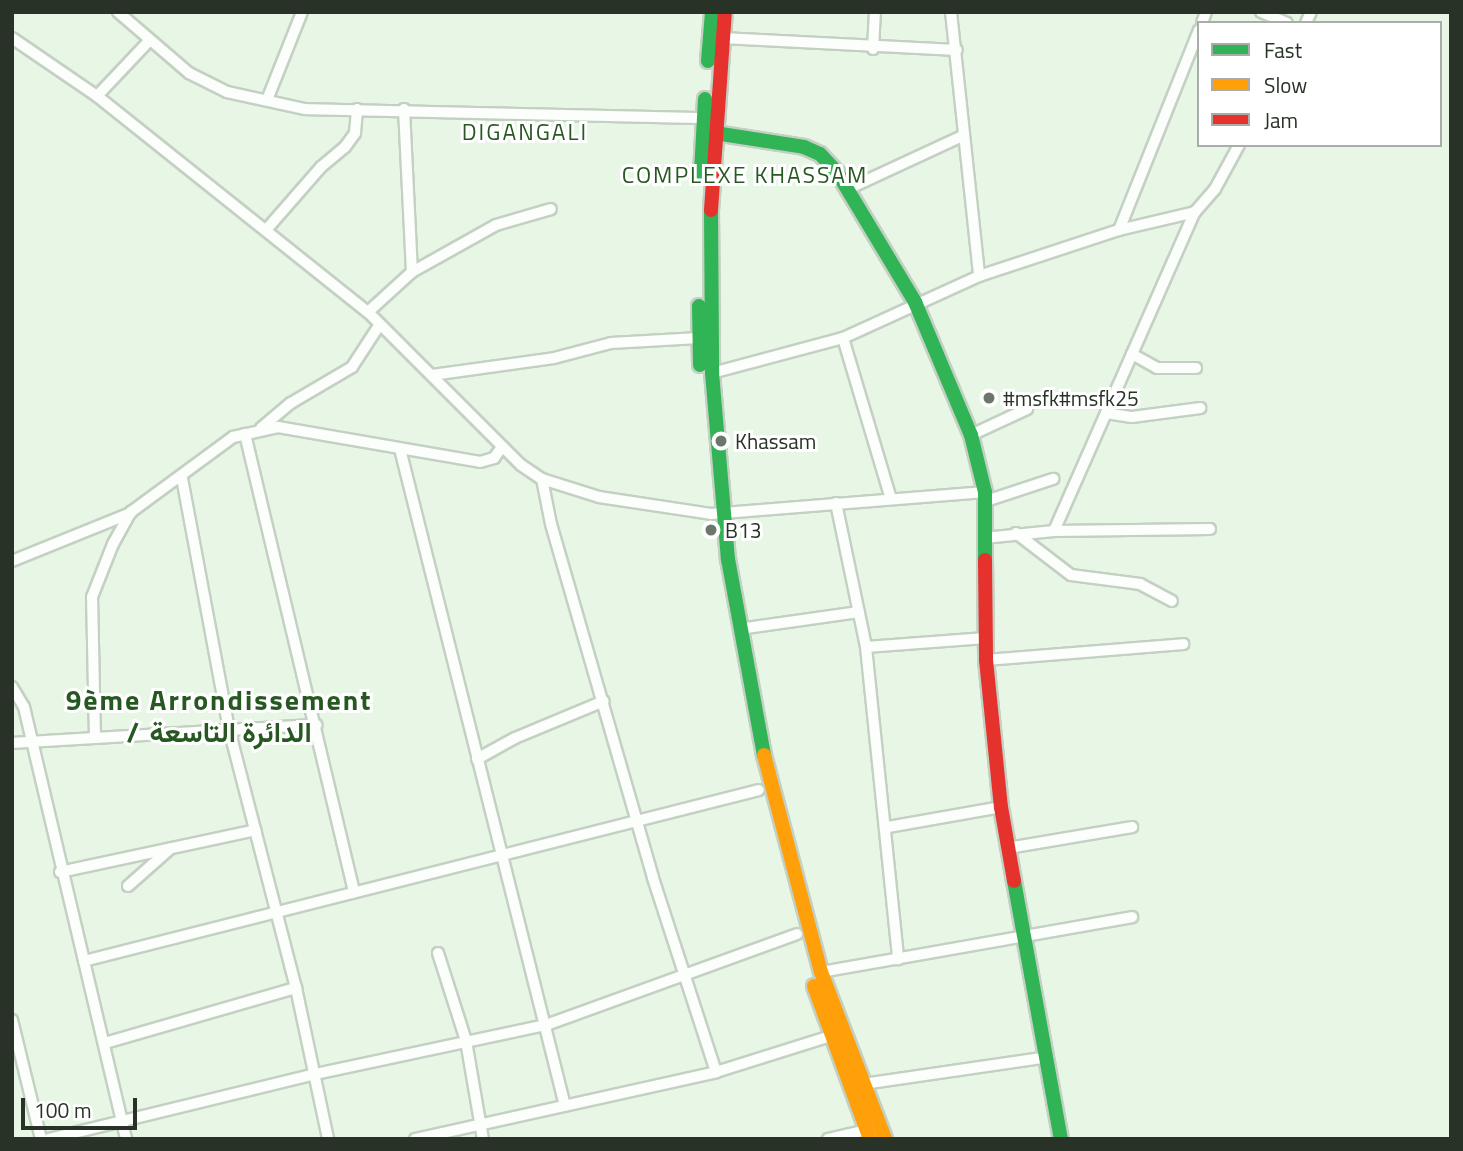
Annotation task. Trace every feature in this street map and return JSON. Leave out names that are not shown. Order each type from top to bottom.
[{"type":"main road","points":[[712,12],[704,118],[699,338],[716,513],[759,790],[797,934],[868,1134]]},
{"type":"main road","points":[[725,12],[709,238],[716,513],[767,774],[821,972],[885,1139]]},
{"type":"main road","points":[[715,133],[820,154],[848,189],[915,302],[971,435],[985,496],[986,660],[1001,807],[1061,1139]]},
{"type":"street","points":[[118,12],[189,73],[227,92],[305,109],[404,109],[704,118]]},
{"type":"street","points":[[267,100],[302,12]]},
{"type":"street","points":[[873,49],[875,12]]},
{"type":"street","points":[[951,12],[957,50],[962,136],[979,276]]},
{"type":"street","points":[[1261,12],[1282,21]]},
{"type":"street","points":[[1119,230],[1197,35]]},
{"type":"street","points":[[12,38],[97,96],[368,312],[502,447],[542,478],[599,497],[716,513],[891,499],[985,496],[1053,479]]},
{"type":"street","points":[[723,38],[873,49],[957,50]]},
{"type":"street","points":[[97,96],[149,41]]},
{"type":"street","points":[[266,230],[321,167],[345,147],[355,133],[357,109]]},
{"type":"street","points":[[404,109],[412,272]]},
{"type":"street","points":[[848,189],[962,136]]},
{"type":"street","points":[[1054,531],[1195,212],[1215,189],[1238,147]]},
{"type":"street","points":[[368,312],[412,272],[496,225],[551,209]]},
{"type":"street","points":[[712,373],[843,338],[915,302],[979,276],[1119,230],[1195,212]]},
{"type":"street","points":[[12,561],[131,512],[182,478],[233,437],[261,428],[291,403],[352,366],[380,324]]},
{"type":"street","points":[[432,375],[554,358],[611,344],[699,338]]},
{"type":"street","points":[[843,338],[891,499]]},
{"type":"street","points":[[1132,354],[1157,368],[1196,368]]},
{"type":"street","points":[[1106,413],[1145,417],[1200,408]]},
{"type":"street","points":[[971,435],[1027,409]]},
{"type":"street","points":[[261,428],[298,429],[480,462],[494,458],[502,447]]},
{"type":"street","points":[[245,434],[354,892]]},
{"type":"street","points":[[400,449],[565,1106]]},
{"type":"street","points":[[182,478],[229,729],[296,988],[328,1139]]},
{"type":"street","points":[[542,478],[551,524],[682,975],[716,1072]]},
{"type":"street","points":[[836,503],[866,647],[888,827],[898,959]]},
{"type":"street","points":[[95,738],[92,597],[131,512]]},
{"type":"street","points":[[984,538],[1054,531],[1210,529]]},
{"type":"street","points":[[1016,533],[1070,575],[1140,584],[1172,601]]},
{"type":"street","points":[[739,629],[859,612]]},
{"type":"street","points":[[866,647],[986,638]]},
{"type":"street","points":[[986,660],[1183,644]]},
{"type":"street","points":[[12,687],[24,707],[60,872],[105,1043],[126,1139]]},
{"type":"street","points":[[477,759],[515,738],[604,701]]},
{"type":"street","points":[[12,743],[316,725]]},
{"type":"street","points":[[84,961],[759,790]]},
{"type":"street","points":[[888,827],[1001,807]]},
{"type":"street","points":[[1008,848],[1132,827]]},
{"type":"street","points":[[60,872],[256,830]]},
{"type":"street","points":[[128,886],[172,848]]},
{"type":"street","points":[[821,972],[1024,938],[1132,916]]},
{"type":"street","points":[[49,1139],[67,1137],[315,1074],[546,1025],[797,934]]},
{"type":"street","points":[[438,953],[466,1041],[484,1139]]},
{"type":"street","points":[[105,1043],[296,988]]},
{"type":"street","points":[[12,1020],[41,1139]]},
{"type":"street","points":[[415,1139],[716,1072],[831,1036]]},
{"type":"street","points":[[863,1084],[1047,1057]]},
{"type":"street","points":[[828,1139],[868,1134]]},
{"type":"traffic: fast","points":[[708,61],[712,12]]},
{"type":"traffic: fast","points":[[701,173],[705,99]]},
{"type":"traffic: fast","points":[[715,133],[804,147],[820,154],[837,172],[915,302],[971,435],[985,492],[985,560]]},
{"type":"traffic: fast","points":[[711,210],[712,373],[728,559],[764,755]]},
{"type":"traffic: fast","points":[[699,306],[700,365]]},
{"type":"traffic: fast","points":[[1014,881],[1061,1139]]},
{"type":"traffic: slow","points":[[764,755],[821,972],[885,1139]]},
{"type":"traffic: slow","points":[[814,986],[870,1139]]},
{"type":"traffic: jam","points":[[711,210],[725,12]]},
{"type":"traffic: jam","points":[[985,560],[986,660],[1001,807],[1014,881]]},
{"type":"place","name":"#msfk#msfk25","points":[[989,398]]},
{"type":"place","name":"Khassam","points":[[721,441]]},
{"type":"place","name":"B13","points":[[711,530]]},
{"type":"district","name":"DIGANGALI","points":[[525,132]]},
{"type":"district","name":"COMPLEXE KHASSAM","points":[[745,175]]},
{"type":"district","name":"9ème Arrondissement / الدائرة التاسعة","points":[[219,716]]}]
